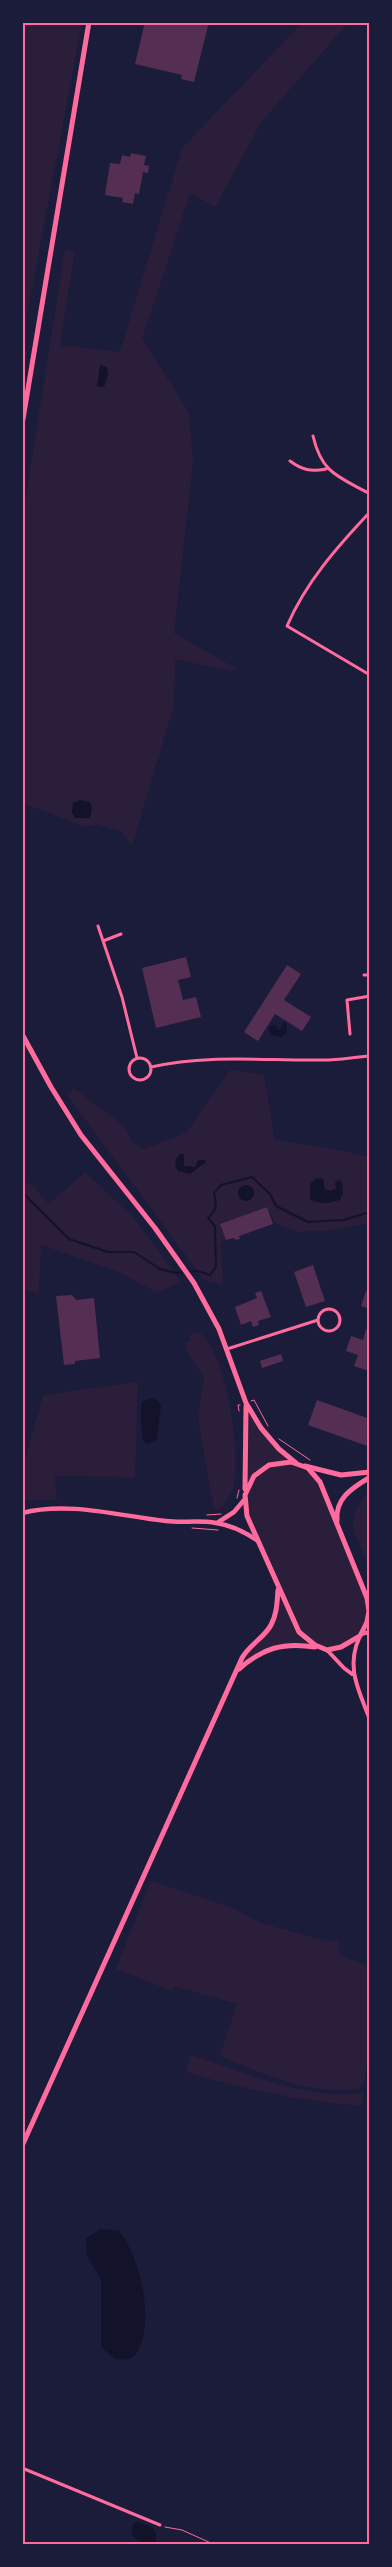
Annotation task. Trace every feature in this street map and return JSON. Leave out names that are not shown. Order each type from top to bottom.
[{"type":"main road","points":[[22,424],[89,22]]},
{"type":"main road","points":[[22,1034],[50,1087],[81,1135],[194,1283],[227,1349],[246,1402],[269,1438],[296,1463]]},
{"type":"main road","points":[[246,1402],[245,1497],[247,1516],[278,1590],[299,1632],[325,1649]]},
{"type":"main road","points":[[216,1523],[234,1512],[245,1497],[251,1481],[263,1468],[283,1462],[296,1463],[341,1475],[370,1472]]},
{"type":"main road","points":[[238,1669],[252,1658],[274,1646],[301,1645],[325,1649],[341,1647],[361,1635],[367,1622],[368,1600],[337,1522],[320,1482],[312,1472],[302,1465]]},
{"type":"main road","points":[[337,1522],[336,1510],[342,1499],[354,1486],[370,1476]]},
{"type":"main road","points":[[22,1513],[41,1508],[67,1508],[187,1522],[216,1523],[236,1528],[258,1541]]},
{"type":"main road","points":[[22,2146],[246,1650],[271,1625],[276,1610],[278,1590]]},
{"type":"street","points":[[313,436],[319,457],[326,469],[370,494]]},
{"type":"street","points":[[290,461],[308,471],[326,469]]},
{"type":"street","points":[[370,512],[315,576],[297,603],[287,626],[370,675]]},
{"type":"street","points":[[98,926],[122,997],[137,1058]]},
{"type":"street","points":[[103,941],[121,934]]},
{"type":"street","points":[[364,975],[370,975]]},
{"type":"street","points":[[350,1034],[347,1000],[370,996]]},
{"type":"street","points":[[151,1067],[178,1061],[220,1057],[324,1060],[370,1056]]},
{"type":"street","points":[[137,1058],[146,1060],[151,1067],[150,1076],[142,1081],[133,1080],[128,1072],[130,1063],[137,1058]]},
{"type":"street","points":[[227,1349],[318,1320],[322,1312],[328,1309],[336,1312],[340,1320],[337,1328],[329,1331],[321,1328],[318,1320]]},
{"type":"street","points":[[370,1632],[361,1635],[355,1646],[352,1674],[370,1720]]},
{"type":"street","points":[[325,1649],[352,1674]]},
{"type":"street","points":[[22,2468],[160,2525]]},
{"type":"path","points":[[254,1400],[269,1428]]},
{"type":"path","points":[[238,1405],[240,1414]]},
{"type":"path","points":[[278,1438],[298,1454],[316,1463]]},
{"type":"path","points":[[237,1500],[240,1488]]},
{"type":"path","points":[[201,1516],[225,1513]]},
{"type":"path","points":[[187,1522],[187,1527],[218,1530]]},
{"type":"path","points":[[160,2525],[182,2530],[213,2544]]},
{"type":"shaded area","points":[[22,23],[82,23],[23,336]]},
{"type":"shaded area","points":[[302,23],[348,23],[262,121],[215,207],[190,193],[142,339],[189,412],[193,462],[174,633],[237,669],[230,671],[175,659],[174,705],[132,846],[122,832],[97,824],[85,827],[23,803],[23,515],[65,249],[75,251],[60,345],[120,352],[182,148]]},
{"type":"shaded area","points":[[100,365],[107,367],[108,375],[104,387],[97,386]]},
{"type":"shaded area","points":[[80,800],[90,802],[92,807],[90,818],[75,818],[72,813],[73,803]]},
{"type":"shaded area","points":[[284,1022],[287,1025],[286,1033],[282,1037],[270,1035],[269,1026],[275,1025],[279,1031]]},
{"type":"shaded area","points":[[230,1070],[264,1075],[275,1140],[335,1149],[369,1157],[369,1223],[334,1230],[298,1232],[275,1223],[267,1207],[220,1224],[226,1240],[221,1242],[223,1285],[204,1280],[67,1095],[74,1088],[124,1126],[131,1141],[144,1149],[186,1133]]},
{"type":"shaded area","points":[[180,1154],[184,1154],[184,1166],[195,1167],[198,1160],[205,1160],[206,1162],[190,1174],[178,1171],[175,1162]]},
{"type":"shaded area","points":[[85,1172],[134,1218],[181,1282],[157,1293],[117,1271],[41,1245],[39,1294],[23,1289],[23,1180],[35,1188],[49,1204]]},
{"type":"shaded area","points":[[317,1178],[323,1179],[325,1189],[330,1191],[336,1189],[335,1183],[338,1180],[342,1182],[343,1193],[340,1200],[325,1203],[310,1199],[310,1184]]},
{"type":"shaded area","points":[[246,1185],[252,1187],[254,1193],[252,1199],[246,1201],[240,1199],[238,1193],[240,1187]]},
{"type":"shaded area","points":[[199,1332],[209,1343],[217,1360],[230,1405],[234,1429],[235,1472],[233,1488],[222,1508],[214,1510],[198,1419],[204,1377],[185,1349],[186,1343],[190,1341],[189,1335]]},
{"type":"shaded area","points":[[138,1382],[135,1477],[55,1476],[57,1500],[23,1500],[23,1467],[43,1395]]},
{"type":"shaded area","points":[[152,1398],[158,1401],[161,1406],[156,1441],[147,1444],[142,1439],[141,1405],[144,1401]]},
{"type":"shaded area","points":[[247,1404],[269,1438],[321,1481],[367,1598],[367,1608],[364,1626],[360,1633],[347,1644],[328,1649],[281,1645],[265,1651],[238,1669],[242,1658],[271,1625],[278,1590],[247,1516]]},
{"type":"shaded area","points":[[369,1490],[369,1558],[366,1559],[353,1523],[357,1509]]},
{"type":"shaded area","points":[[151,1881],[233,1908],[261,1923],[326,1941],[338,1940],[339,1954],[369,1967],[370,2026],[365,2080],[358,2089],[323,2089],[288,2082],[220,2056],[237,2004],[174,1986],[172,1991],[116,1969]]},
{"type":"shaded area","points":[[191,2055],[255,2077],[298,2089],[320,2093],[364,2093],[361,2106],[273,2094],[186,2072]]},
{"type":"shaded area","points":[[101,2229],[119,2231],[133,2256],[142,2287],[145,2303],[144,2333],[138,2352],[130,2359],[115,2359],[101,2347],[101,2280],[87,2255],[86,2238]]},
{"type":"shaded area","points":[[139,2522],[153,2528],[156,2533],[156,2541],[150,2544],[135,2538],[132,2528],[134,2523]]},
{"type":"building","points":[[145,22],[209,22],[194,82],[181,79],[182,75],[135,64]]},
{"type":"building","points":[[131,153],[146,156],[144,165],[149,166],[148,173],[143,172],[139,194],[135,193],[133,204],[122,202],[123,198],[105,195],[110,163],[120,164],[122,155],[130,157]]},
{"type":"building","points":[[186,957],[191,977],[178,980],[183,1000],[196,997],[201,1017],[156,1028],[142,968]]},
{"type":"building","points":[[287,965],[301,974],[284,1000],[311,1017],[302,1031],[275,1014],[258,1041],[244,1032]]},
{"type":"building","points":[[267,1207],[273,1224],[239,1236],[240,1239],[226,1240],[220,1224]]},
{"type":"building","points":[[313,1265],[325,1301],[306,1307],[294,1272]]},
{"type":"building","points":[[261,1291],[271,1317],[258,1321],[259,1325],[253,1327],[251,1321],[241,1325],[235,1307],[257,1298],[255,1293]]},
{"type":"building","points":[[366,1291],[370,1292],[370,1309],[361,1306]]},
{"type":"building","points":[[72,1295],[76,1300],[94,1298],[100,1358],[75,1361],[75,1364],[64,1365],[56,1296]]},
{"type":"building","points":[[366,1329],[370,1330],[369,1371],[354,1366],[358,1355],[346,1351],[351,1336],[363,1340]]},
{"type":"building","points":[[281,1354],[283,1361],[262,1368],[260,1361]]},
{"type":"building","points":[[317,1400],[370,1419],[370,1447],[308,1425]]},
{"type":"waterway","points":[[22,1192],[69,1239],[108,1252],[134,1252],[160,1269],[175,1273],[198,1271],[210,1275],[216,1267],[215,1226],[208,1218],[216,1207],[214,1193],[221,1185],[252,1177],[270,1194],[276,1206],[308,1222],[344,1220],[370,1212]]}]
